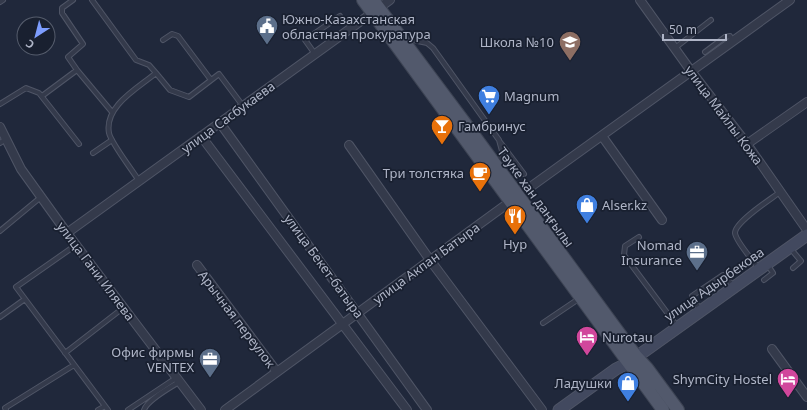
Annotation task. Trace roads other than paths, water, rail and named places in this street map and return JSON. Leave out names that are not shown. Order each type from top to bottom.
[{"type":"main road","name":"Тәуке хан даңғылы","points":[[363,0],[375,7],[401,37],[498,169],[514,199],[580,297],[632,359],[647,368],[678,410]]},
{"type":"main road","name":"Тәуке хан даңғылы","points":[[375,7],[632,359],[663,410]]},
{"type":"main road","name":"улица Адырбекова","points":[[559,410],[807,236]]},
{"type":"street","name":"улица Сасбукаева","points":[[67,233],[316,54],[375,7],[390,0]]},
{"type":"street","name":"улица Майлы Кожа","points":[[640,0],[691,71],[747,144],[807,230]]},
{"type":"street","name":"улица Акпан Батыра","points":[[225,410],[790,0]]},
{"type":"street","points":[[747,144],[807,102]]},
{"type":"street","name":"улица Бекет-батыра","points":[[220,123],[428,410]]},
{"type":"street","name":"улица Гани Иляева","points":[[0,127],[3,141],[41,198],[201,410]]},
{"type":"street","name":"улица Бекет-батыра","points":[[201,136],[407,410]]},
{"type":"street","points":[[602,136],[662,220]]},
{"type":"street","points":[[349,145],[430,260],[542,410]]},
{"type":"street","name":"Арычная переулок","points":[[197,266],[277,372]]},
{"type":"street","points":[[772,348],[807,397]]},
{"type":"lane","points":[[73,0],[62,8],[62,13],[83,44],[68,57],[112,112]]},
{"type":"lane","points":[[92,0],[136,60],[149,65],[170,90],[189,96],[219,74],[243,106]]},
{"type":"lane","points":[[316,54],[305,40],[340,16]]},
{"type":"lane","points":[[675,48],[711,20]]},
{"type":"lane","points":[[163,40],[172,34],[178,36],[211,80]]},
{"type":"lane","points":[[705,52],[725,37],[730,36],[733,41]]},
{"type":"lane","points":[[401,37],[427,43],[433,48],[524,174]]},
{"type":"lane","points":[[42,96],[77,70]]},
{"type":"lane","points":[[139,181],[109,134],[109,118],[117,105],[156,73]]},
{"type":"lane","points":[[0,104],[26,88],[39,93],[79,144]]},
{"type":"lane","points":[[93,153],[112,140]]},
{"type":"lane","points":[[498,169],[502,151],[499,140]]},
{"type":"lane","points":[[764,280],[773,273],[763,266],[737,239],[735,233],[738,225],[780,192]]},
{"type":"lane","points":[[0,230],[41,198]]},
{"type":"lane","points":[[639,237],[625,246],[624,255],[678,327]]},
{"type":"lane","points":[[76,245],[16,287],[108,410]]},
{"type":"lane","points":[[790,247],[801,261],[793,268]]},
{"type":"lane","points":[[700,311],[692,296],[723,274],[735,286]]},
{"type":"lane","points":[[543,324],[580,297]]},
{"type":"lane","points":[[0,317],[25,299]]},
{"type":"lane","points":[[65,353],[123,308]]},
{"type":"lane","points":[[6,410],[5,408],[74,365]]},
{"type":"lane","points":[[128,410],[178,380]]},
{"type":"lane","points":[[144,410],[145,407],[178,380]]},
{"type":"lane","points":[[98,410],[105,406]]},
{"type":"place","name":"Южно-Казахстанская областная прокуратура","points":[[267,46]]},
{"type":"place","name":"Школа №10","points":[[570,62]]},
{"type":"place","name":"Magnum","points":[[489,116]]},
{"type":"place","name":"Гамбринус","points":[[442,146]]},
{"type":"place","name":"Три толстяка","points":[[480,192]]},
{"type":"place","name":"Alser.kz","points":[[587,224]]},
{"type":"place","name":"Нур","points":[[515,236]]},
{"type":"place","name":"Nomad Insurance","points":[[697,272]]},
{"type":"place","name":"Nurotau","points":[[587,356]]},
{"type":"place","name":"Офис фирмы VENTEX","points":[[210,378]]},
{"type":"place","name":"ShymCity Hostel","points":[[788,398]]},
{"type":"place","name":"Ладушки","points":[[628,402]]}]
